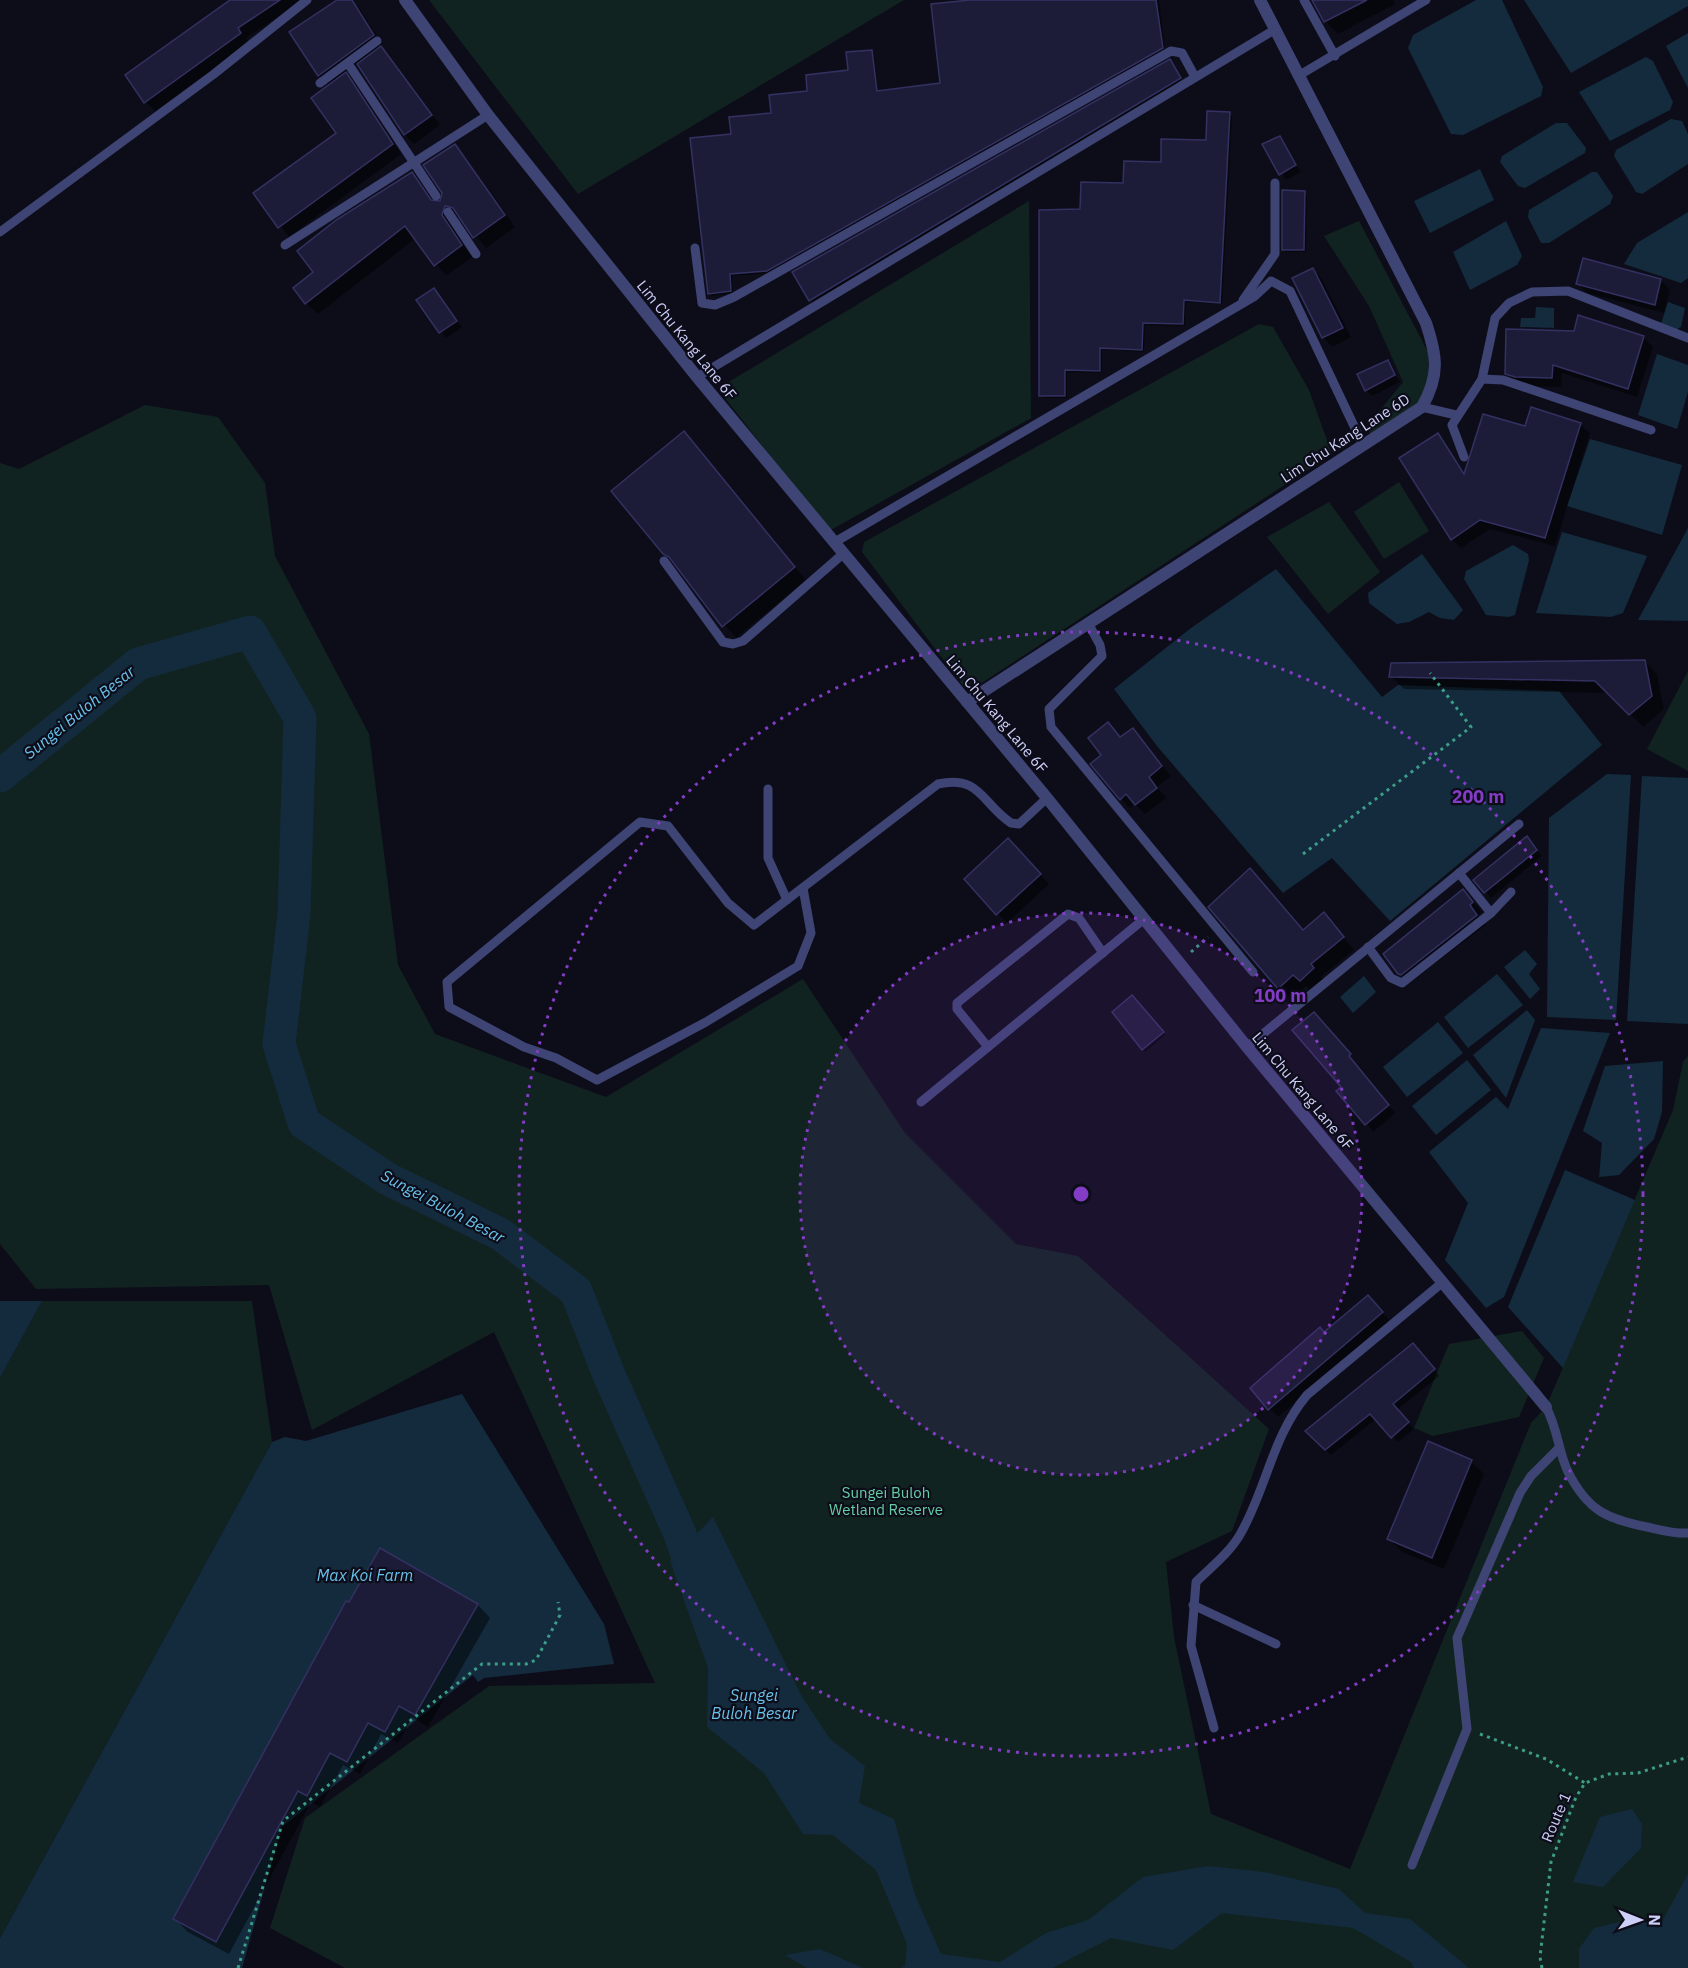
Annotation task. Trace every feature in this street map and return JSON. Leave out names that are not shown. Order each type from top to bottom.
[{"type":"street","name":"Lim Chu Kang Lane 6F","points":[[405,0],[488,115],[696,377],[1047,798],[1178,963],[1546,1407]]},
{"type":"street","name":"Lim Chu Kang Lane 6D","points":[[967,702],[1422,407],[1436,376],[1435,349],[1426,323],[1260,0]]},
{"type":"lane","points":[[1304,0],[1335,56]]},
{"type":"lane","points":[[1298,76],[1426,0]]},
{"type":"lane","points":[[0,232],[214,74],[302,2]]},
{"type":"lane","points":[[696,377],[1274,30]]},
{"type":"lane","points":[[320,83],[349,65],[377,41]]},
{"type":"lane","points":[[695,248],[702,303],[715,305],[734,297],[1171,51],[1182,53],[1196,77]]},
{"type":"lane","points":[[349,65],[436,196]]},
{"type":"lane","points":[[285,245],[488,115]]},
{"type":"lane","points":[[1242,302],[1275,254],[1275,183]]},
{"type":"lane","points":[[448,212],[476,254]]},
{"type":"lane","points":[[835,542],[1065,410],[1255,296],[1270,281],[1290,291],[1363,445]]},
{"type":"lane","points":[[1464,457],[1452,426],[1456,415],[1482,379],[1495,318],[1509,303],[1532,292],[1568,291],[1688,338]]},
{"type":"lane","points":[[1482,379],[1503,380],[1651,430]]},
{"type":"lane","points":[[1422,407],[1456,415]]},
{"type":"lane","points":[[664,561],[723,642],[733,644],[743,641],[844,553]]},
{"type":"lane","points":[[1088,623],[1100,645],[1102,656],[1049,709],[1051,728],[1253,972]]},
{"type":"lane","points":[[802,888],[811,933],[798,966],[706,1022],[597,1080],[556,1058],[524,1047],[449,1006],[447,982],[640,822],[668,826],[728,903],[754,925],[788,900],[802,888],[938,784],[963,781],[973,787],[1011,823],[1019,824],[1047,798]]},
{"type":"lane","points":[[768,789],[768,858],[788,900]]},
{"type":"lane","points":[[1247,1047],[1519,824]]},
{"type":"lane","points":[[1459,873],[1491,913]]},
{"type":"lane","points":[[1368,947],[1391,978],[1402,983],[1491,913],[1511,892]]},
{"type":"lane","points":[[988,1047],[957,1009],[957,1003],[1068,914],[1079,918],[1103,953]]},
{"type":"lane","points":[[921,1102],[1144,919]]},
{"type":"lane","points":[[1214,1728],[1191,1646],[1196,1582],[1233,1546],[1242,1531],[1276,1445],[1292,1413],[1307,1395],[1443,1282]]},
{"type":"lane","name":"Lim Chu Kang Lane 6F","points":[[1546,1407],[1556,1426],[1559,1448],[1569,1473],[1594,1508],[1612,1520],[1675,1534],[1688,1533]]},
{"type":"lane","points":[[1412,1864],[1467,1728],[1457,1638],[1520,1493],[1531,1476],[1559,1448]]},
{"type":"lane","points":[[1193,1605],[1276,1644]]},
{"type":"path","points":[[1303,854],[1471,727],[1430,673]]},
{"type":"path","points":[[1178,963],[1208,937]]},
{"type":"path","points":[[238,1968],[283,1821],[482,1664],[526,1664],[536,1660],[560,1616],[558,1602]]},
{"type":"path","points":[[1467,1728],[1545,1759],[1586,1784]]},
{"type":"path","name":"Route 1","points":[[1542,1968],[1540,1956],[1551,1862],[1576,1797],[1586,1784],[1609,1774],[1638,1773],[1688,1757]]},
{"type":"green space","points":[[429,0],[904,0],[578,194]]},
{"type":"green space","points":[[1029,201],[1031,418],[829,531],[725,398],[727,383]]},
{"type":"green space","points":[[1359,221],[1428,352],[1429,387],[1415,411],[1373,438],[1366,428],[1403,382],[1369,306],[1324,236]]},
{"type":"green space","points":[[1259,324],[1273,327],[1309,390],[1332,454],[974,688],[964,687],[862,552],[864,542]]},
{"type":"green space","name":"Sungei Buloh Wetland Reserve","points":[[145,405],[218,417],[265,483],[275,556],[369,734],[398,965],[435,1034],[606,1097],[803,979],[905,1133],[1016,1244],[1078,1256],[1269,1429],[1232,1531],[1166,1562],[1174,1637],[1211,1814],[1350,1869],[1531,1423],[1546,1407],[1673,1110],[1683,1062],[1688,1056],[1688,1968],[345,1968],[270,1928],[305,1818],[489,1686],[655,1683],[494,1332],[312,1430],[269,1285],[36,1289],[0,1244],[0,463],[19,469]]},
{"type":"green space","points":[[1399,482],[1429,531],[1384,559],[1354,512]]},
{"type":"green space","points":[[1329,502],[1380,572],[1328,614],[1267,537]]},
{"type":"green space","points":[[1688,671],[1688,771],[1647,749]]},
{"type":"green space","points":[[42,1301],[252,1301],[272,1442],[0,1938],[0,1378]]},
{"type":"green space","points":[[1522,1331],[1544,1358],[1519,1417],[1433,1436],[1414,1428],[1449,1344]]},
{"type":"water","points":[[1476,0],[1502,0],[1543,87],[1541,96],[1463,135],[1451,134],[1408,48],[1413,35]]},
{"type":"water","points":[[1524,0],[1688,0],[1688,6],[1571,73]]},
{"type":"water","points":[[1688,33],[1688,88],[1666,46]]},
{"type":"water","points":[[1646,57],[1653,61],[1673,102],[1670,110],[1610,141],[1579,92]]},
{"type":"water","points":[[1671,119],[1682,121],[1688,134],[1688,164],[1642,194],[1636,192],[1614,156],[1616,150]]},
{"type":"water","points":[[1556,123],[1567,123],[1586,148],[1585,153],[1525,188],[1518,186],[1500,162],[1502,156]]},
{"type":"water","points":[[1480,169],[1494,200],[1430,233],[1414,201]]},
{"type":"water","points":[[1592,172],[1597,172],[1613,196],[1610,204],[1549,243],[1541,243],[1528,217],[1529,210]]},
{"type":"water","points":[[1688,212],[1688,278],[1681,283],[1624,264],[1637,243]]},
{"type":"water","points":[[1506,221],[1522,256],[1517,265],[1470,290],[1453,252]]},
{"type":"water","points":[[1668,302],[1685,308],[1681,327],[1676,330],[1661,324]]},
{"type":"water","points":[[1536,307],[1554,308],[1554,328],[1520,327],[1521,318],[1535,318]]},
{"type":"water","points":[[1657,354],[1688,365],[1688,392],[1677,429],[1638,415]]},
{"type":"water","points":[[1590,439],[1682,465],[1662,535],[1567,506]]},
{"type":"water","points":[[1688,528],[1688,621],[1638,620]]},
{"type":"water","points":[[1562,532],[1647,556],[1623,613],[1611,617],[1536,613]]},
{"type":"water","points":[[1513,545],[1528,554],[1529,560],[1515,615],[1509,617],[1486,615],[1464,579],[1466,571]]},
{"type":"water","points":[[1422,554],[1463,610],[1454,620],[1440,618],[1429,612],[1409,622],[1397,624],[1369,603],[1368,593]]},
{"type":"water","points":[[1276,569],[1382,697],[1398,685],[1559,691],[1602,745],[1390,921],[1332,858],[1283,893],[1157,746],[1114,689],[1191,628]]},
{"type":"water","points":[[1607,774],[1631,775],[1616,1020],[1547,1017],[1549,818]]},
{"type":"water","points":[[1642,776],[1688,778],[1688,1024],[1627,1021]]},
{"type":"water","points":[[1525,950],[1537,964],[1529,974],[1540,989],[1530,999],[1504,967]]},
{"type":"water","points":[[1497,974],[1523,1005],[1468,1048],[1444,1017]]},
{"type":"water","points":[[1364,976],[1376,992],[1353,1013],[1340,997]]},
{"type":"water","points":[[1527,1010],[1535,1020],[1506,1098],[1473,1055]]},
{"type":"water","points":[[1438,1022],[1463,1053],[1407,1097],[1383,1067]]},
{"type":"water","points":[[1541,1028],[1610,1033],[1504,1297],[1486,1308],[1445,1260],[1468,1203],[1429,1152],[1496,1097],[1508,1109]]},
{"type":"water","points":[[1467,1060],[1491,1090],[1436,1135],[1412,1106]]},
{"type":"water","points":[[1663,1061],[1662,1112],[1654,1139],[1619,1175],[1599,1177],[1602,1143],[1583,1131],[1605,1066]]},
{"type":"water","points":[[1565,1170],[1635,1200],[1563,1368],[1508,1307]]},
{"type":"water","points":[[0,1301],[42,1301],[0,1378]]},
{"type":"water","name":"Max Koi Farm","points":[[462,1394],[604,1624],[614,1664],[484,1678],[478,1682],[473,1675],[282,1827],[242,1968],[0,1968],[0,1938],[272,1442],[285,1437],[306,1441]]},
{"type":"water","name":"Sungei Buloh Besar","points":[[713,1517],[801,1695],[830,1739],[865,1766],[859,1803],[894,1819],[915,1895],[941,1954],[1000,1962],[1046,1933],[1088,1920],[1143,1877],[1208,1866],[1264,1872],[1339,1889],[1365,1913],[1410,1919],[1469,1968],[1414,1968],[1411,1962],[1353,1928],[1222,1913],[1173,1950],[1111,1938],[1052,1968],[901,1968],[905,1966],[907,1944],[876,1870],[833,1835],[803,1834],[764,1773],[707,1727],[708,1668],[670,1561]]},
{"type":"water","points":[[1632,1809],[1642,1824],[1641,1848],[1603,1887],[1573,1882],[1600,1817]]},
{"type":"water","points":[[1688,1874],[1688,1968],[1579,1968],[1579,1949],[1594,1928],[1640,1917],[1658,1929]]},
{"type":"water","points":[[820,1949],[863,1968],[807,1968],[785,1955]]},
{"type":"building","points":[[230,0],[280,0],[238,28],[241,33],[144,103],[125,75]]},
{"type":"building","points":[[337,0],[352,0],[374,35],[318,76],[289,32]]},
{"type":"building","points":[[970,0],[1156,0],[1163,48],[767,271],[730,274],[731,291],[708,294],[690,138],[731,134],[729,117],[771,113],[769,95],[807,91],[806,75],[848,70],[846,52],[872,50],[877,91],[940,83],[931,4]]},
{"type":"building","points":[[1312,0],[1367,0],[1324,22]]},
{"type":"building","points":[[381,46],[432,115],[404,135],[357,64]]},
{"type":"building","points":[[1170,59],[1181,78],[809,301],[792,272]]},
{"type":"building","points":[[346,72],[393,144],[278,228],[253,193],[336,133],[311,98]]},
{"type":"building","points":[[1207,111],[1230,112],[1220,303],[1184,300],[1183,324],[1143,323],[1142,350],[1100,348],[1100,371],[1065,370],[1065,396],[1039,396],[1039,210],[1080,209],[1081,182],[1123,183],[1124,161],[1161,162],[1161,139],[1206,140]]},
{"type":"building","points":[[1280,136],[1296,165],[1279,175],[1262,144]]},
{"type":"building","points":[[455,144],[505,215],[473,238],[453,208],[445,206],[442,215],[462,245],[434,266],[405,226],[305,304],[293,288],[313,272],[297,251],[336,220],[412,172],[431,200],[440,201],[442,193],[423,165]]},
{"type":"building","points":[[1282,190],[1305,191],[1304,250],[1282,250]]},
{"type":"building","points":[[1583,258],[1661,279],[1655,305],[1576,284]]},
{"type":"building","points":[[1313,268],[1343,328],[1322,338],[1292,278]]},
{"type":"building","points":[[434,288],[457,321],[439,333],[416,300]]},
{"type":"building","points":[[1578,315],[1644,336],[1628,389],[1553,365],[1552,378],[1515,377],[1505,374],[1506,329],[1574,331]]},
{"type":"building","points":[[1388,360],[1395,375],[1365,391],[1357,374]]},
{"type":"building","points":[[1531,407],[1581,423],[1545,538],[1480,520],[1451,540],[1399,458],[1438,433],[1464,474],[1483,414],[1525,426]]},
{"type":"building","points":[[684,431],[795,567],[722,627],[669,557],[663,554],[611,491]]},
{"type":"building","points":[[1645,660],[1652,696],[1629,715],[1595,681],[1389,677],[1391,663]]},
{"type":"building","points":[[1108,722],[1120,737],[1133,728],[1162,766],[1149,777],[1157,788],[1135,805],[1126,794],[1120,800],[1090,764],[1101,755],[1088,738]]},
{"type":"building","points":[[1527,836],[1537,850],[1484,893],[1473,880]]},
{"type":"building","points":[[1008,838],[1041,874],[996,915],[964,879]]},
{"type":"building","points":[[1250,868],[1303,930],[1324,912],[1344,937],[1311,964],[1314,968],[1300,981],[1293,975],[1278,989],[1208,907]]},
{"type":"building","points":[[1463,889],[1473,902],[1470,905],[1477,915],[1401,975],[1398,974],[1383,954]]},
{"type":"building","points":[[1132,995],[1164,1032],[1142,1050],[1112,1012]]},
{"type":"building","points":[[1314,1012],[1351,1054],[1349,1056],[1389,1105],[1365,1125],[1336,1091],[1341,1087],[1292,1030]]},
{"type":"building","points":[[1368,1295],[1383,1312],[1268,1410],[1250,1388],[1320,1327],[1324,1332]]},
{"type":"building","points":[[1413,1343],[1435,1369],[1393,1404],[1409,1422],[1391,1438],[1370,1414],[1325,1450],[1305,1431]]},
{"type":"building","points":[[1428,1441],[1472,1460],[1432,1558],[1387,1539]]},
{"type":"building","points":[[380,1548],[478,1604],[415,1715],[399,1706],[385,1732],[368,1723],[347,1762],[330,1753],[307,1796],[298,1791],[216,1942],[173,1919],[346,1601],[349,1602]]},
{"type":"waterway","name":"Sungei Buloh Besar","points":[[0,776],[138,664],[250,632],[300,718],[294,914],[279,1044],[304,1123],[388,1179],[500,1234],[576,1291],[609,1375],[680,1534],[699,1589]]}]
